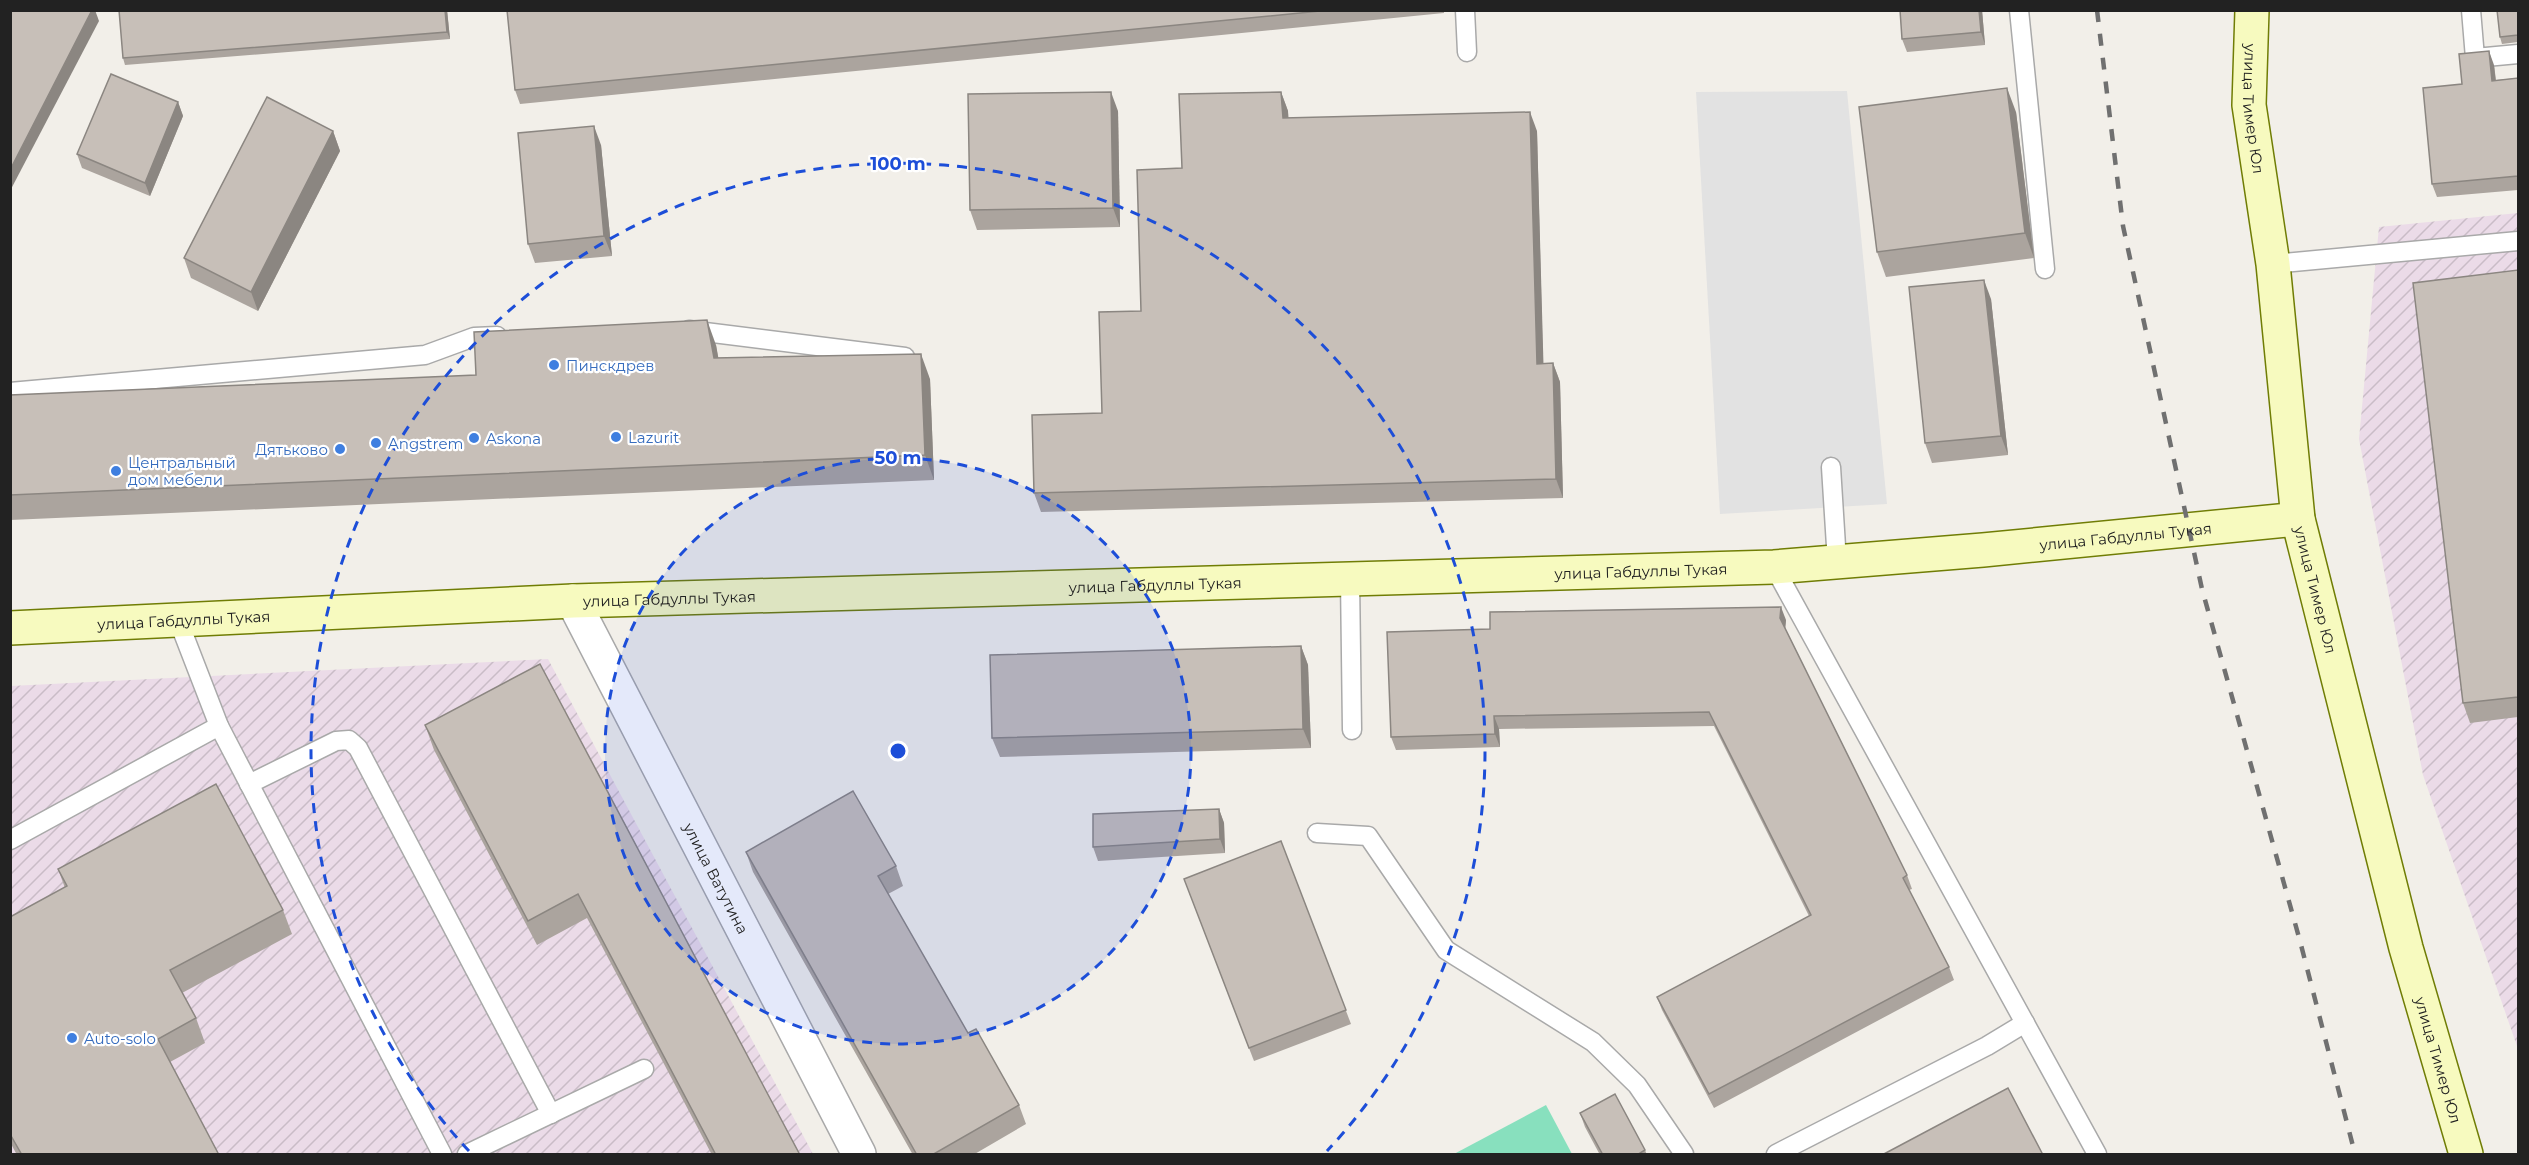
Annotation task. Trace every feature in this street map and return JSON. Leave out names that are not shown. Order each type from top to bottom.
[{"type":"street","name":"улица Тимер Юл","points":[[2252,10],[2249,105],[2273,264],[2298,519],[2406,948],[2466,1155]]},
{"type":"street","name":"улица Габдуллы Тукая","points":[[10,628],[573,601],[1774,567],[1983,550],[2298,519]]},
{"type":"street","name":"улица Ватутина","points":[[573,601],[859,1155]]},
{"type":"lane","points":[[1465,10],[1467,52]]},
{"type":"lane","points":[[2019,10],[2045,269]]},
{"type":"lane","points":[[2471,10],[2475,58],[2518,54]]},
{"type":"lane","points":[[2273,264],[2518,241]]},
{"type":"lane","points":[[674,330],[905,357]]},
{"type":"lane","points":[[10,392],[425,355],[474,337],[510,336]]},
{"type":"lane","points":[[1831,467],[1837,562]]},
{"type":"lane","points":[[1774,567],[2097,1155]]},
{"type":"lane","points":[[1350,579],[1352,730]]},
{"type":"lane","points":[[178,620],[219,726],[442,1155]]},
{"type":"lane","points":[[10,840],[219,726]]},
{"type":"lane","points":[[249,784],[336,741],[349,740],[358,747],[551,1114]]},
{"type":"lane","points":[[1317,833],[1368,836],[1446,950],[1593,1042],[1637,1084],[1684,1155]]},
{"type":"lane","points":[[1776,1155],[1987,1046],[2025,1023]]},
{"type":"lane","points":[[467,1155],[644,1069]]},
{"type":"shaded area","points":[[1847,91],[1887,504],[1720,514],[1696,92]]},
{"type":"shaded area","points":[[2518,213],[2518,1049],[2423,775],[2359,439],[2379,227]]},
{"type":"shaded area","points":[[548,659],[813,1154],[11,1154],[11,686]]},
{"type":"green space","points":[[1546,1105],[1572,1154],[1454,1154]]},
{"type":"building","points":[[10,10],[92,10],[10,170]]},
{"type":"building","points":[[119,10],[445,10],[447,32],[123,58]]},
{"type":"building","points":[[507,10],[1330,10],[515,90]]},
{"type":"building","points":[[1900,10],[1979,10],[1981,32],[1902,39]]},
{"type":"building","points":[[2497,10],[2518,10],[2518,35],[2500,37]]},
{"type":"building","points":[[2489,51],[2492,81],[2518,78],[2518,176],[2432,184],[2423,88],[2462,84],[2459,54]]},
{"type":"building","points":[[111,74],[178,102],[145,183],[77,154]]},
{"type":"building","points":[[2007,88],[2025,233],[1877,252],[1859,107]]},
{"type":"building","points":[[1111,92],[1113,208],[970,210],[968,94]]},
{"type":"building","points":[[1281,92],[1283,118],[1530,112],[1537,364],[1553,363],[1556,479],[1034,493],[1032,415],[1102,413],[1099,312],[1141,311],[1137,170],[1182,168],[1179,94]]},
{"type":"building","points":[[267,97],[333,131],[251,292],[184,258]]},
{"type":"building","points":[[594,126],[604,236],[528,244],[518,133]]},
{"type":"building","points":[[2518,270],[2518,697],[2463,703],[2413,283]]},
{"type":"building","points":[[1984,280],[2001,436],[1925,443],[1909,287]]},
{"type":"building","points":[[707,320],[714,358],[921,354],[925,455],[10,495],[10,395],[476,375],[474,332]]},
{"type":"building","points":[[1781,607],[1780,618],[1907,875],[1903,878],[1949,967],[1709,1094],[1657,997],[1811,915],[1709,712],[1494,716],[1495,734],[1391,737],[1387,632],[1490,629],[1490,612]]},
{"type":"building","points":[[1301,646],[1303,729],[992,738],[990,655]]},
{"type":"building","points":[[540,664],[800,1155],[716,1155],[578,894],[528,921],[425,725]]},
{"type":"building","points":[[216,784],[283,910],[170,970],[196,1018],[158,1039],[219,1155],[22,1155],[10,1134],[10,917],[67,886],[58,869]]},
{"type":"building","points":[[853,791],[896,866],[878,876],[968,1033],[976,1029],[1019,1105],[932,1155],[917,1155],[746,852]]},
{"type":"building","points":[[1219,809],[1220,839],[1093,847],[1093,814]]},
{"type":"building","points":[[1281,841],[1346,1010],[1249,1048],[1184,879]]},
{"type":"building","points":[[2008,1088],[2043,1155],[1882,1155]]},
{"type":"building","points":[[1615,1094],[1645,1150],[1637,1155],[1603,1155],[1580,1113]]},
{"type":"railway","points":[[2097,10],[2123,226],[2202,589],[2300,941],[2355,1154]]},
{"type":"place","name":"Пинскдрев","points":[[554,365]]},
{"type":"place","name":"Lazurit","points":[[616,437]]},
{"type":"place","name":"Askona","points":[[474,438]]},
{"type":"place","name":"Angstrem","points":[[376,443]]},
{"type":"place","name":"Дятьково","points":[[340,449]]},
{"type":"place","name":"Центральный дом мебели","points":[[116,471]]},
{"type":"place","name":"Auto-solo","points":[[72,1038]]}]
